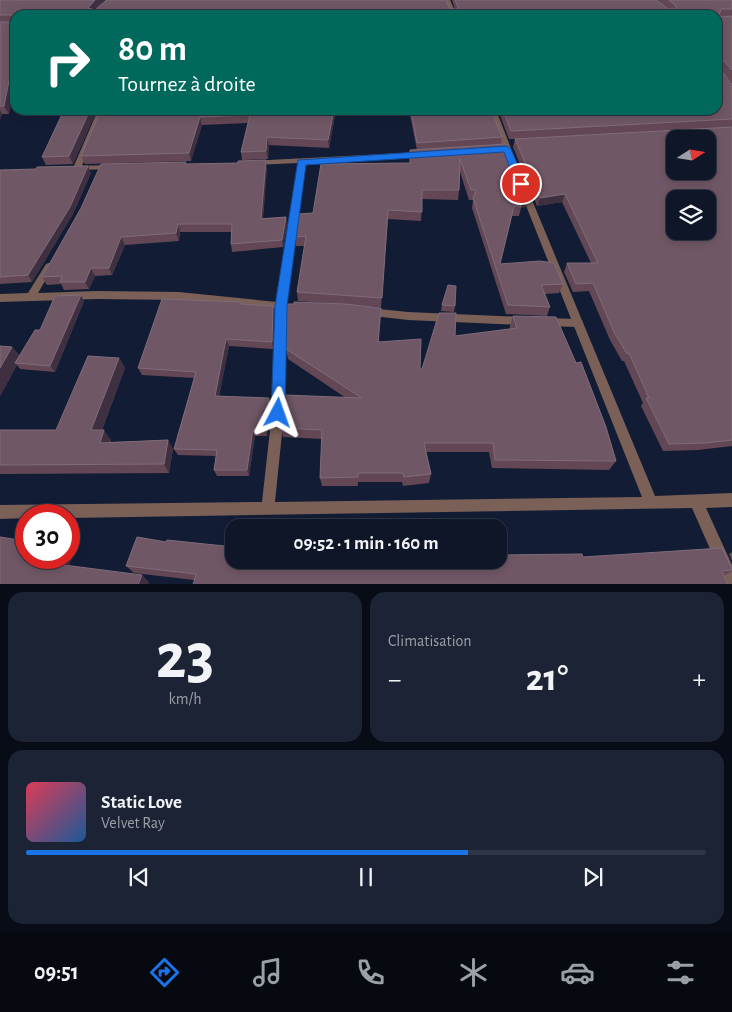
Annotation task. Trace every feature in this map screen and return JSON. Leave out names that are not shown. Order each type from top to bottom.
[{"type":"street","points":[[78,168],[100,115]]},
{"type":"street","points":[[494,115],[651,503]]},
{"type":"street","points":[[244,164],[429,154]]},
{"type":"street","points":[[268,508],[280,394],[286,306],[302,162]]},
{"type":"street","points":[[68,168],[98,171],[119,167]]},
{"type":"street","points":[[31,297],[55,256]]},
{"type":"street","points":[[0,298],[180,296],[286,306]]},
{"type":"street","points":[[354,310],[408,316],[578,323]]},
{"type":"street","points":[[0,512],[651,503],[732,500]]},
{"type":"street","points":[[696,501],[732,581]]},
{"type":"building","points":[[0,0],[95,0],[88,8],[95,10],[10,10],[10,15],[0,15]]},
{"type":"building","points":[[106,0],[446,0],[450,9],[459,9],[455,0],[657,0],[668,9],[676,9],[676,6],[669,0],[732,0],[732,9],[95,10]]},
{"type":"building","points":[[732,16],[732,70],[722,60],[722,17]]},
{"type":"building","points":[[0,22],[10,22],[10,76],[4,106],[0,106]]},
{"type":"building","points":[[722,72],[732,84],[732,119],[511,131],[505,115],[722,115]]},
{"type":"building","points":[[62,115],[88,115],[69,156],[42,157]]},
{"type":"building","points":[[99,115],[250,115],[200,117],[189,153],[81,156]]},
{"type":"building","points":[[250,115],[333,115],[328,140],[267,137],[266,151],[241,152]]},
{"type":"building","points":[[412,115],[493,115],[502,137],[417,143]]},
{"type":"building","points":[[732,127],[732,440],[669,444],[646,398],[649,398],[629,353],[627,354],[614,332],[593,283],[576,284],[567,263],[598,263],[565,194],[540,198],[515,139],[666,131],[666,180],[716,180],[716,130],[678,130]]},
{"type":"building","points":[[506,144],[528,198],[520,199],[521,207],[514,206],[500,264],[540,261],[554,263],[563,284],[541,285],[550,307],[508,305],[473,198],[476,190],[471,190],[460,159],[459,190],[422,190],[422,212],[388,210],[382,298],[297,292],[306,236],[295,237],[298,214],[313,213],[321,164],[410,163],[410,150]]},
{"type":"building","points":[[266,160],[261,219],[286,217],[282,240],[231,244],[232,224],[178,224],[176,233],[121,237],[109,268],[91,268],[85,282],[60,282],[62,276],[42,277],[81,208],[101,164],[238,163],[238,161]]},
{"type":"building","points":[[88,166],[70,207],[28,275],[0,277],[0,170]]},
{"type":"building","points":[[448,285],[456,286],[455,306],[442,305]]},
{"type":"building","points":[[81,295],[50,366],[15,363],[35,330],[40,330],[55,296]]},
{"type":"building","points":[[162,299],[241,302],[241,304],[273,306],[272,342],[226,339],[215,396],[269,398],[266,430],[253,429],[247,470],[214,470],[217,450],[174,449],[196,372],[138,368]]},
{"type":"building","points":[[294,302],[345,304],[381,308],[378,342],[421,339],[420,369],[422,369],[439,313],[456,313],[455,336],[517,328],[513,316],[556,317],[576,363],[581,362],[606,427],[616,461],[495,460],[493,443],[424,443],[431,474],[404,477],[403,473],[358,473],[358,477],[320,478],[322,430],[281,428],[285,395],[362,398],[286,349],[286,304],[294,304]]},
{"type":"building","points":[[0,346],[12,347],[0,368]]},
{"type":"building","points":[[88,356],[119,358],[91,430],[104,430],[100,443],[168,440],[164,464],[0,465],[0,430],[56,430]]},
{"type":"building","points":[[0,537],[15,539],[15,569],[80,569],[80,567],[142,575],[138,584],[0,584]]},
{"type":"building","points":[[137,537],[166,542],[167,540],[225,546],[225,569],[507,569],[507,555],[582,554],[583,557],[722,548],[732,569],[722,571],[728,584],[193,584],[196,574],[126,566]]},
{"type":"route","points":[[278,413],[281,306],[302,162],[507,149],[521,184]]}]
